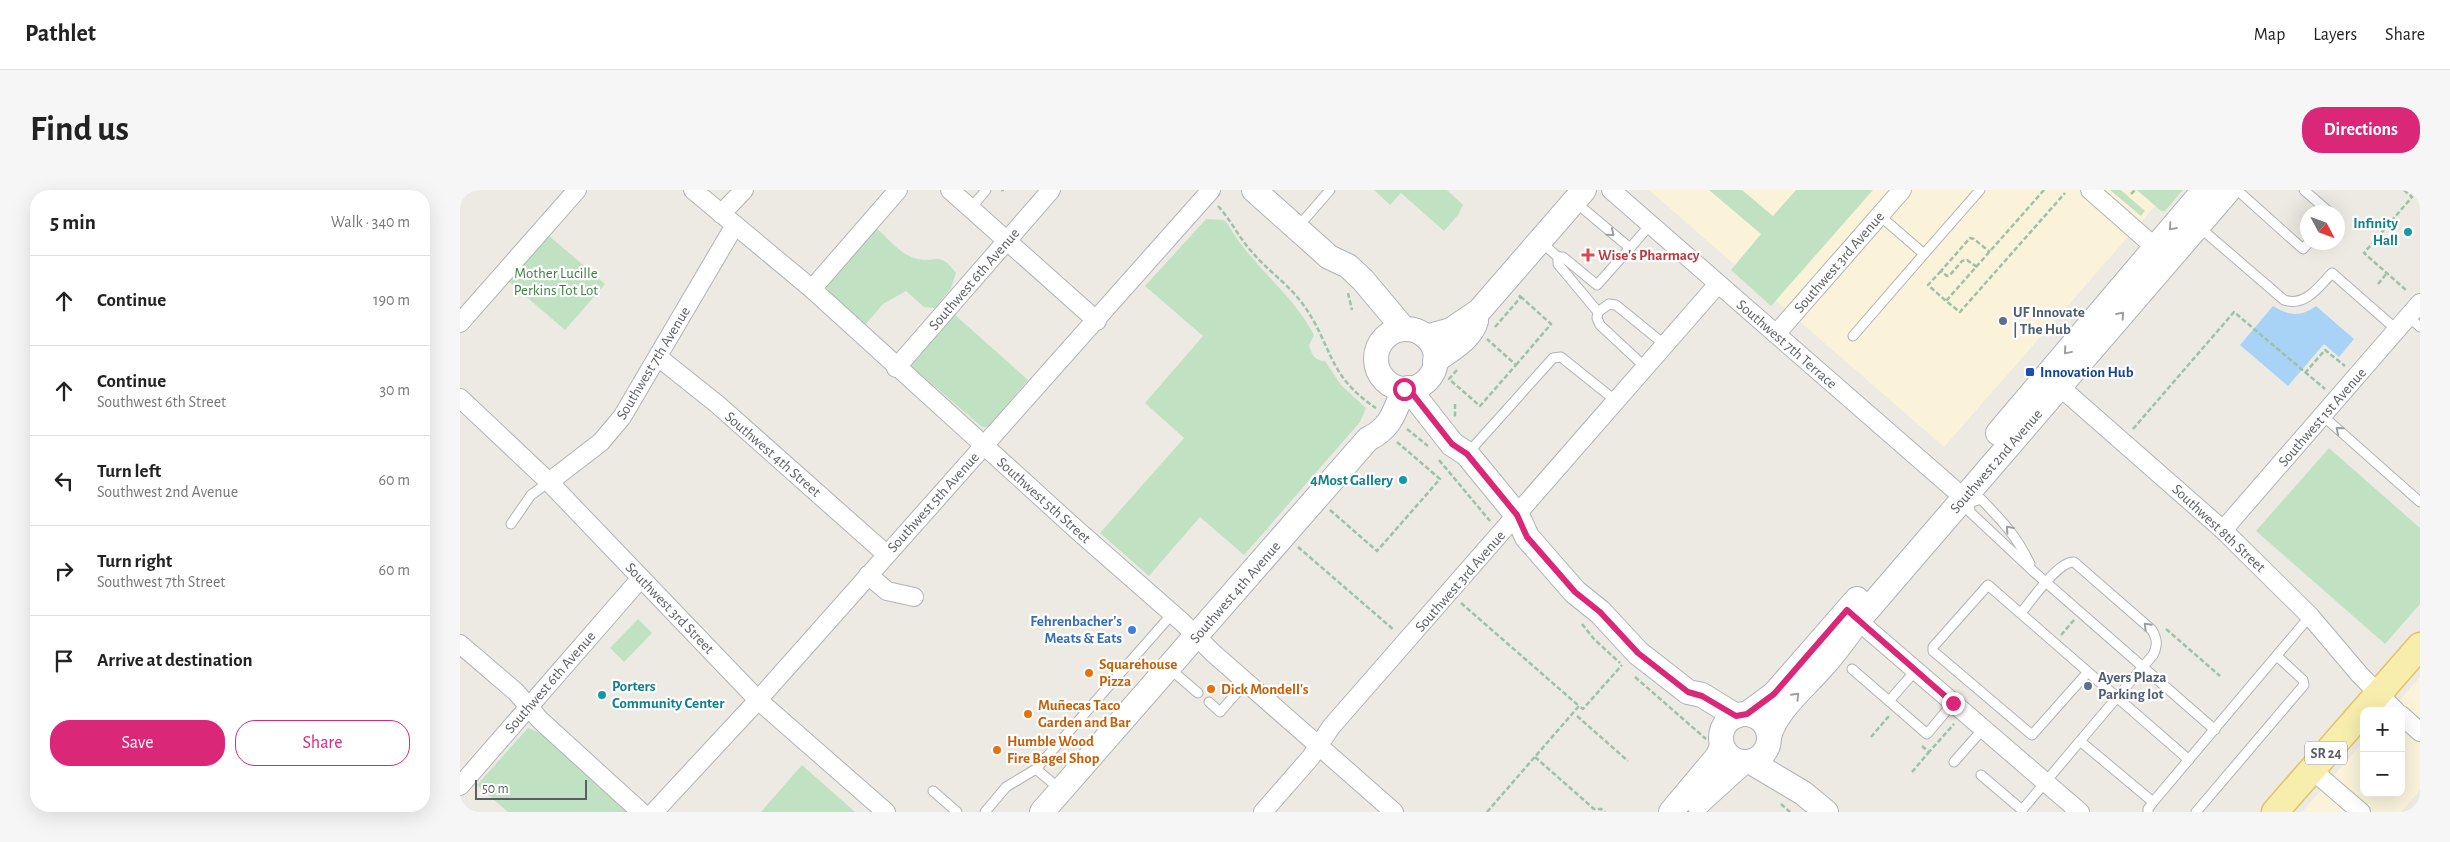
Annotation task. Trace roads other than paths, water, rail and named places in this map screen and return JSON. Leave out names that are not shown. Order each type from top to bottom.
[{"type":"main road","name":"SR 24","points":[[2275,812],[2312,770],[2387,703],[2420,646]]},
{"type":"street","points":[[460,323],[577,190]]},
{"type":"street","name":"Southwest 5th Street","points":[[692,190],[812,289],[896,368],[1394,812]]},
{"type":"street","name":"Southwest 7th Avenue","points":[[549,482],[602,442],[622,417],[658,357],[744,190]]},
{"type":"street","points":[[812,289],[898,190]]},
{"type":"street","points":[[950,190],[1097,321]]},
{"type":"street","name":"Southwest 6th Avenue","points":[[896,368],[1051,190]]},
{"type":"street","points":[[1254,190],[1328,257],[1348,266],[1364,280],[1404,329]]},
{"type":"street","name":"Southwest 7th Terrace","points":[[1610,190],[1962,496]]},
{"type":"street","name":"Southwest 3rd Avenue","points":[[1776,334],[1902,190]]},
{"type":"street","points":[[2090,190],[2162,253]]},
{"type":"street","name":"Southwest 2nd Avenue","points":[[1742,715],[1774,694],[1852,615],[1962,496],[2053,381],[2162,253],[2204,190]]},
{"type":"street","name":"Southwest 2nd Avenue","points":[[2162,253],[2198,226],[2229,190]]},
{"type":"street","name":"Southwest 5th Avenue","points":[[654,812],[758,700],[886,554],[1212,195]]},
{"type":"street","points":[[1426,337],[1451,330],[1479,311],[1579,196]]},
{"type":"street","points":[[1328,257],[1338,276],[1374,314],[1381,343]]},
{"type":"street","name":"Southwest 3rd Avenue","points":[[1263,812],[1331,728],[1718,284]]},
{"type":"street","name":"Southwest 1st Avenue","points":[[2223,530],[2397,330],[2414,322],[2420,303]]},
{"type":"street","points":[[1399,386],[1420,385],[1433,368],[1460,344],[1474,328],[1479,311]]},
{"type":"street","points":[[1467,454],[1462,437],[1435,390],[1432,344],[1426,337],[1416,331],[1404,329],[1387,336],[1381,343],[1376,358],[1380,374],[1399,386],[1452,444],[1467,454],[1517,515],[1538,528],[1586,584],[1600,612],[1638,653],[1688,692],[1702,696],[1742,715],[1758,718],[1763,723],[1768,739],[1804,793]]},
{"type":"street","name":"Southwest 4th Street","points":[[658,357],[717,404],[886,554]]},
{"type":"street","name":"Southwest 8th Street","points":[[2053,381],[2223,530],[2310,616],[2387,703]]},
{"type":"street","name":"Southwest 4th Avenue","points":[[1042,812],[1368,439],[1382,432],[1392,418],[1399,386]]},
{"type":"street","name":"Southwest 3rd Street","points":[[460,398],[549,482],[758,700],[886,812]]},
{"type":"street","points":[[868,575],[887,591],[914,597]]},
{"type":"street","name":"Southwest 6th Avenue","points":[[460,786],[641,578]]},
{"type":"street","points":[[1852,615],[2080,812]]},
{"type":"street","name":"Southwest 2nd Avenue","points":[[1768,739],[1772,727],[1788,704],[1824,665],[1852,615]]},
{"type":"street","points":[[460,644],[516,692],[529,707],[641,812]]},
{"type":"street","points":[[1688,692],[1693,703],[1730,758],[1746,762],[1804,793],[1826,812]]},
{"type":"street","points":[[1686,809],[1717,757],[1725,724],[1742,715]]},
{"type":"street","points":[[2405,719],[2420,732]]},
{"type":"street","points":[[1686,809],[1746,762],[1762,755],[1768,739]]},
{"type":"street","points":[[2312,770],[2361,812]]},
{"type":"lane","points":[[971,208],[986,190]]},
{"type":"lane","points":[[1296,228],[1330,190]]},
{"type":"lane","points":[[1853,336],[1980,190]]},
{"type":"lane","points":[[2237,190],[2300,246]]},
{"type":"lane","points":[[2304,190],[2321,205]]},
{"type":"lane","points":[[1579,196],[1630,248]]},
{"type":"lane","points":[[1879,216],[1924,254]]},
{"type":"lane","points":[[1540,241],[1558,257],[1563,257],[1597,285],[1650,224]]},
{"type":"lane","points":[[2198,226],[2284,300],[2291,303],[2307,298],[2332,273],[2397,330]]},
{"type":"lane","points":[[1558,257],[1558,264],[1598,312]]},
{"type":"lane","points":[[1646,367],[1600,325],[1597,318],[1598,312],[1609,304],[1616,305],[1665,345]]},
{"type":"lane","points":[[1467,454],[1553,358],[1562,357],[1616,401]]},
{"type":"lane","points":[[2323,416],[2420,502]]},
{"type":"lane","points":[[511,524],[531,495],[549,482]]},
{"type":"lane","points":[[1962,496],[1981,499],[2011,531],[2019,541],[2033,572]]},
{"type":"lane","points":[[1962,496],[1970,512],[2033,572],[2215,730]]},
{"type":"lane","points":[[1981,775],[2023,811],[2045,782],[2154,655],[2157,642],[2152,630],[2074,562],[2063,564],[2021,614]]},
{"type":"lane","points":[[2088,672],[2032,735],[1932,649],[1986,584],[2088,672],[2189,760]]},
{"type":"lane","points":[[984,812],[1006,786],[1036,769],[1172,614]]},
{"type":"lane","points":[[2148,812],[2153,802],[2310,616]]},
{"type":"lane","points":[[2196,812],[2304,685],[2303,680],[2276,656]]},
{"type":"lane","points":[[1168,668],[1198,693]]},
{"type":"lane","points":[[1852,669],[1927,734],[1953,703]]},
{"type":"lane","points":[[1888,701],[1916,670]]},
{"type":"lane","points":[[1209,702],[1220,712],[1246,682]]},
{"type":"lane","points":[[1954,762],[1983,728]]},
{"type":"lane","points":[[2080,741],[2153,802]]},
{"type":"lane","points":[[1036,769],[1061,790]]},
{"type":"lane","points":[[933,791],[958,812]]},
{"type":"water","points":[[2273,306],[2284,312],[2295,314],[2311,310],[2316,306],[2354,339],[2339,357],[2324,344],[2288,386],[2240,345]]},
{"type":"place","name":"Infinity Hall","points":[[2408,232]]},
{"type":"place","name":"Wise's Pharmacy","points":[[1588,255]]},
{"type":"place","name":"UF Innovate | The Hub","points":[[2003,321]]},
{"type":"place","name":"Innovation Hub","points":[[2030,372]]},
{"type":"place","name":"4Most Gallery","points":[[1403,480]]},
{"type":"place","name":"Fehrenbacher's Meats & Eats","points":[[1132,630]]},
{"type":"place","name":"Squarehouse Pizza","points":[[1089,673]]},
{"type":"place","name":"Ayers Plaza Parking lot","points":[[2088,686]]},
{"type":"place","name":"Dick Mondell's","points":[[1211,689]]},
{"type":"place","name":"Porters Community Center","points":[[602,695]]},
{"type":"place","name":"Muñecas Taco Garden and Bar","points":[[1028,714]]},
{"type":"place","name":"Humble Wood Fire Bagel Shop","points":[[997,750]]},
{"type":"park label","name":"Mother Lucille Perkins Tot Lot","points":[[556,282]]}]
